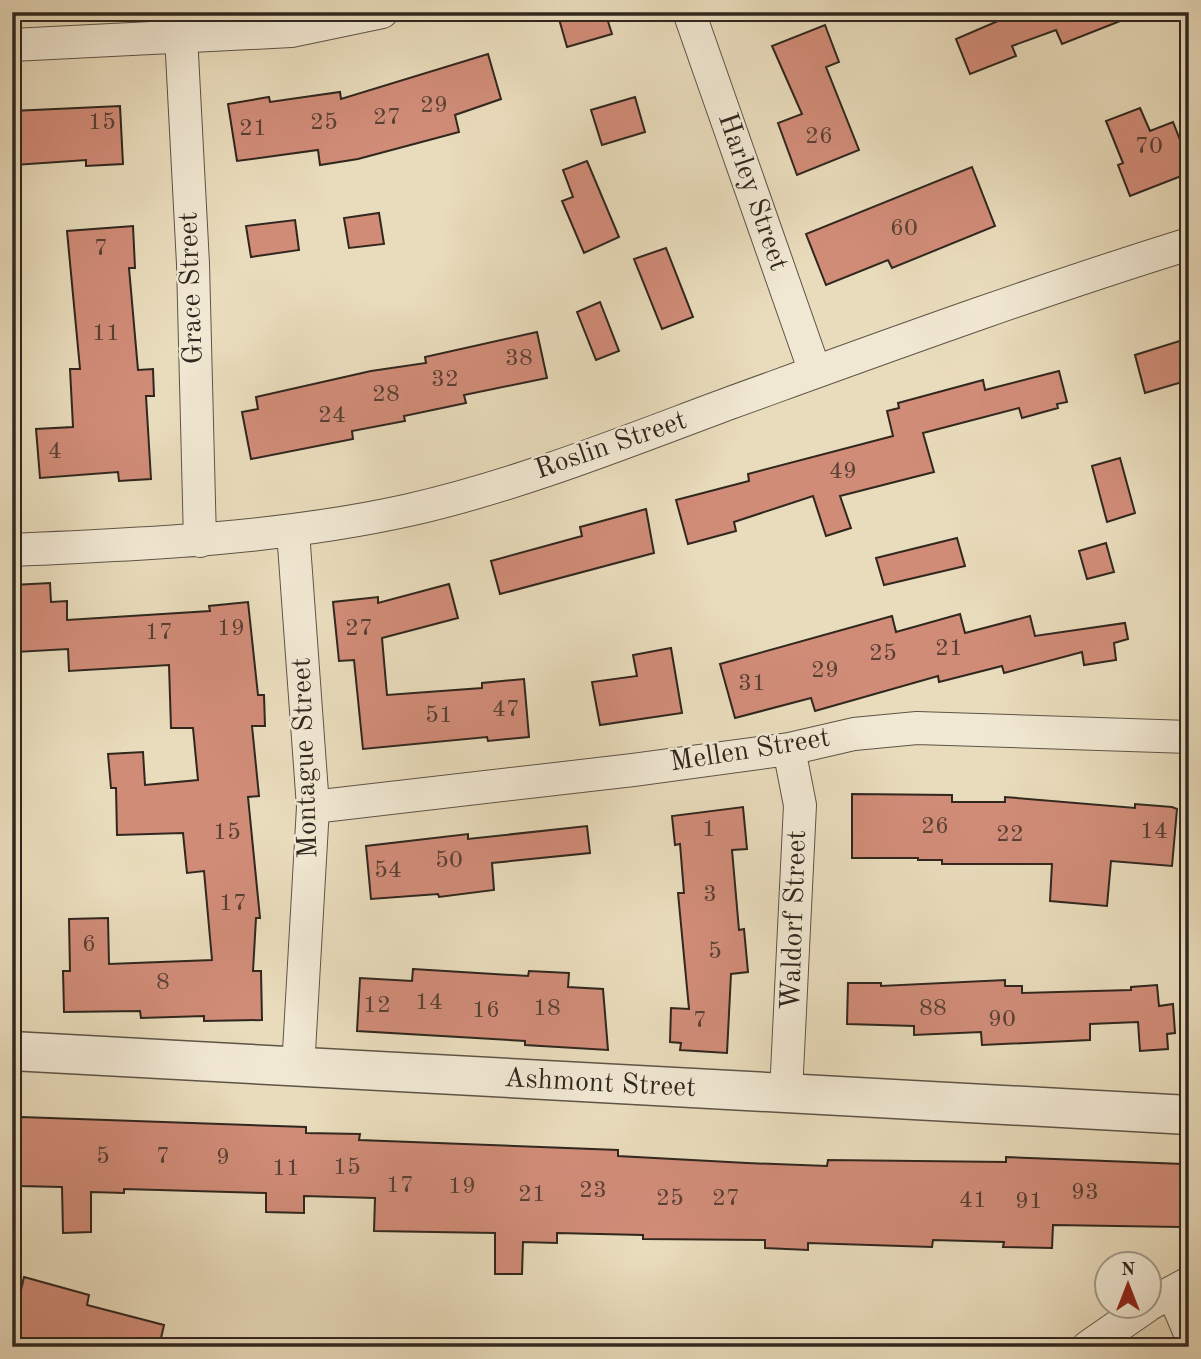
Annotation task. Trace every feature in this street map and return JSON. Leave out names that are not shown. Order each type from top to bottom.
[{"type":"street","points":[[12,45],[291,31],[382,12]]},
{"type":"street","name":"Harley Street","points":[[689,12],[815,372]]},
{"type":"street","name":"Grace Street","points":[[181,35],[193,264],[200,541]]},
{"type":"street","name":"Roslin Street","points":[[12,550],[200,541],[293,531],[411,509],[556,467],[815,372],[1189,244]]},
{"type":"street","name":"Montague Street","points":[[293,531],[313,807],[298,1069]]},
{"type":"street","name":"Mellen Street","points":[[313,807],[455,793],[789,749],[854,734],[917,728],[1189,737]]},
{"type":"street","name":"Waldorf Street","points":[[786,1093],[800,805],[789,749]]},
{"type":"street","name":"Ashmont Street","points":[[12,1051],[298,1069],[1189,1115]]},
{"type":"street","points":[[1088,1347],[1128,1320]]},
{"type":"lane","points":[[1162,1297],[1187,1347]]},
{"type":"building","points":[[557,12],[605,12],[612,34],[567,47]]},
{"type":"building","points":[[1019,12],[1138,14],[1062,44],[1056,30],[1012,46],[1016,56],[970,74],[956,39]]},
{"type":"building","points":[[825,25],[839,62],[826,67],[859,150],[797,175],[778,123],[802,114],[772,46]]},
{"type":"building","points":[[488,54],[501,99],[455,115],[459,132],[358,159],[320,165],[318,150],[237,161],[228,104],[269,97],[270,102],[340,92],[341,99]]},
{"type":"building","points":[[635,97],[645,132],[602,145],[591,110]]},
{"type":"building","points":[[120,106],[123,164],[86,166],[86,160],[15,165],[12,111]]},
{"type":"building","points":[[1140,108],[1150,131],[1173,122],[1189,163],[1189,173],[1130,196],[1118,165],[1123,163],[1106,121]]},
{"type":"building","points":[[587,161],[619,237],[584,253],[562,201],[573,197],[563,170]]},
{"type":"building","points":[[972,167],[995,226],[892,268],[888,260],[826,285],[806,234]]},
{"type":"building","points":[[379,213],[384,244],[349,248],[344,218]]},
{"type":"building","points":[[295,220],[299,250],[251,257],[246,226]]},
{"type":"building","points":[[133,226],[135,268],[129,268],[138,370],[153,369],[154,396],[146,396],[151,479],[119,481],[118,472],[40,478],[36,429],[73,427],[70,369],[80,369],[67,231]]},
{"type":"building","points":[[666,248],[693,317],[662,329],[634,259]]},
{"type":"building","points":[[600,302],[619,351],[596,360],[577,312]]},
{"type":"building","points":[[537,332],[547,378],[464,395],[466,403],[404,416],[405,421],[352,431],[353,439],[251,459],[242,412],[258,409],[256,397],[371,371],[426,363],[425,357]]},
{"type":"building","points":[[1189,338],[1189,380],[1145,393],[1135,355]]},
{"type":"building","points":[[1059,371],[1067,402],[1057,404],[1058,408],[1022,418],[1019,408],[923,433],[934,472],[840,496],[851,528],[826,536],[813,496],[734,522],[736,531],[688,544],[676,500],[749,481],[748,474],[893,436],[887,411],[899,408],[898,403],[983,380],[985,390]]},
{"type":"building","points":[[1120,458],[1135,513],[1107,522],[1092,466]]},
{"type":"building","points":[[646,509],[654,553],[500,594],[491,561],[582,536],[580,527]]},
{"type":"building","points":[[957,538],[965,566],[884,585],[876,558]]},
{"type":"building","points":[[1106,543],[1114,572],[1087,579],[1079,551]]},
{"type":"building","points":[[50,583],[51,602],[67,601],[67,620],[210,611],[209,606],[248,602],[258,695],[264,695],[265,726],[252,726],[259,796],[248,797],[260,918],[256,918],[253,971],[261,971],[262,1020],[204,1021],[204,1016],[141,1018],[140,1011],[64,1012],[63,971],[70,971],[69,919],[108,918],[109,964],[212,960],[204,871],[187,873],[183,833],[117,835],[116,788],[111,788],[108,754],[143,752],[145,785],[198,780],[193,728],[171,728],[169,665],[69,671],[68,649],[16,652],[13,585]]},
{"type":"building","points":[[449,584],[458,618],[382,638],[387,695],[482,688],[482,683],[524,679],[529,737],[488,741],[487,737],[363,749],[354,660],[339,661],[333,602],[378,597],[378,603]]},
{"type":"building","points":[[960,614],[965,633],[1030,616],[1035,636],[1125,623],[1128,639],[1114,643],[1116,660],[1084,665],[1082,652],[1004,673],[1002,666],[939,682],[938,676],[815,711],[811,698],[735,718],[720,664],[892,616],[896,632]]},
{"type":"building","points":[[671,648],[682,713],[600,725],[592,682],[637,676],[633,655]]},
{"type":"building","points":[[852,794],[952,795],[952,802],[1005,802],[1005,797],[1135,808],[1135,804],[1172,807],[1177,809],[1172,866],[1111,861],[1107,906],[1050,901],[1052,864],[942,864],[942,860],[918,858],[852,858]]},
{"type":"building","points":[[743,807],[747,849],[732,850],[739,930],[744,929],[748,972],[731,974],[727,1053],[680,1050],[681,1043],[670,1042],[671,1008],[689,1009],[678,893],[684,893],[680,844],[675,845],[672,816]]},
{"type":"building","points":[[587,826],[590,853],[492,863],[494,890],[439,897],[438,894],[371,899],[366,846],[468,834],[468,839]]},
{"type":"building","points":[[413,969],[528,976],[529,971],[569,973],[568,987],[603,989],[608,1050],[525,1045],[525,1041],[357,1031],[360,978],[412,981]]},
{"type":"building","points":[[1005,980],[1005,986],[1022,986],[1022,993],[1131,990],[1131,987],[1157,985],[1159,1006],[1173,1004],[1175,1033],[1167,1034],[1168,1049],[1140,1051],[1138,1022],[1090,1024],[1090,1040],[982,1045],[981,1032],[914,1035],[914,1026],[847,1024],[848,983],[881,983],[881,986]]},
{"type":"building","points":[[21,1117],[306,1127],[306,1133],[360,1134],[359,1140],[618,1150],[618,1156],[747,1163],[827,1166],[828,1160],[1006,1162],[1006,1157],[1183,1164],[1181,1227],[1053,1225],[1052,1248],[1003,1247],[1004,1242],[933,1240],[932,1247],[808,1243],[808,1250],[765,1248],[765,1240],[643,1239],[643,1235],[557,1233],[557,1243],[523,1242],[522,1274],[495,1274],[495,1233],[374,1231],[375,1198],[304,1196],[304,1213],[266,1212],[266,1193],[124,1189],[124,1193],[91,1192],[91,1232],[63,1233],[62,1187],[18,1186]]},
{"type":"building","points":[[24,1277],[89,1295],[87,1305],[164,1325],[159,1347],[12,1347],[12,1310],[16,1311]]}]
